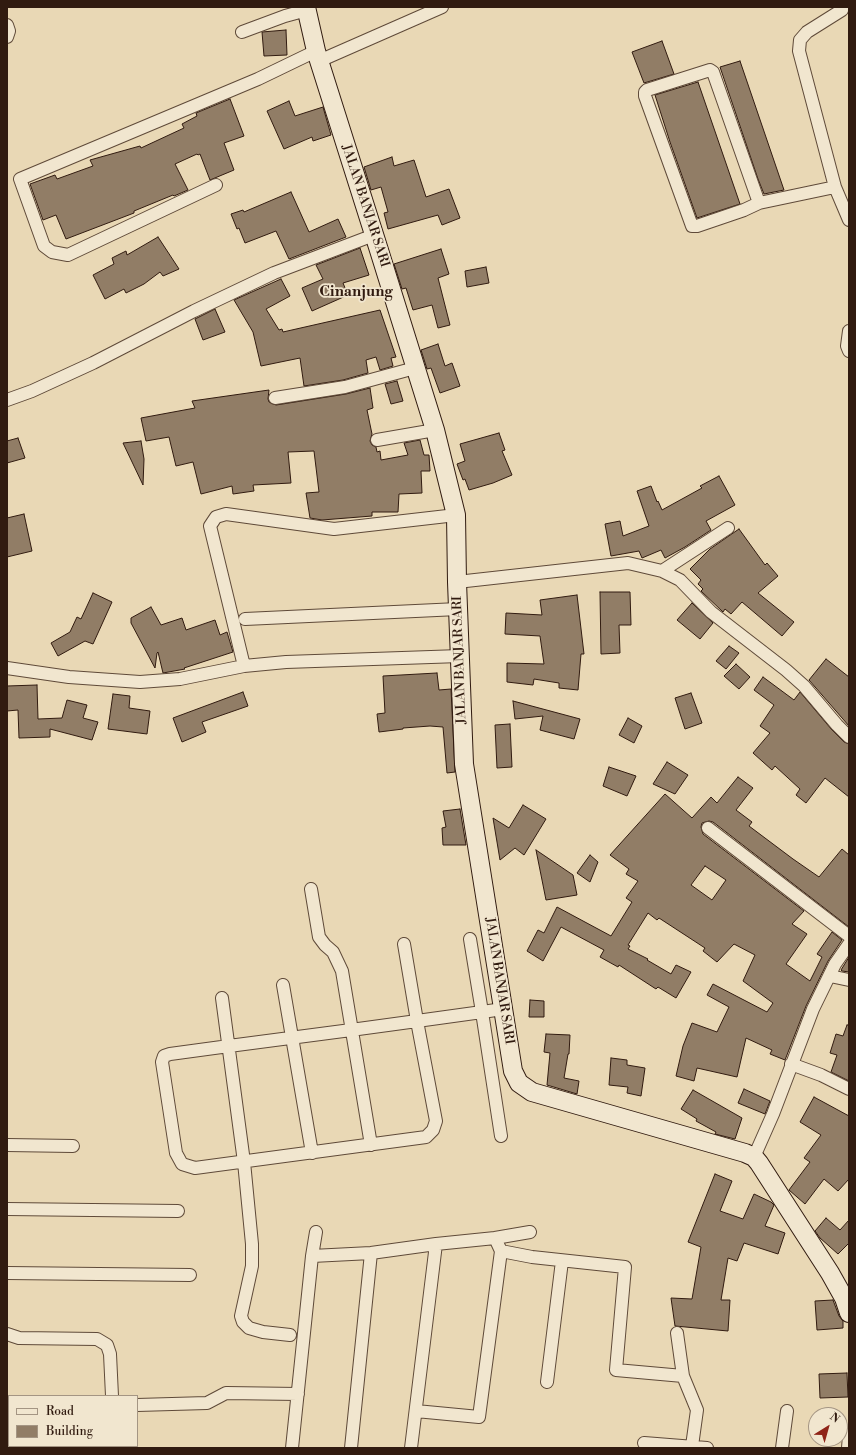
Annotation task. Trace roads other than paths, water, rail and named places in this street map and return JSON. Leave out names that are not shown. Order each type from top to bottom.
[{"type":"street","points":[[216,185],[68,255],[52,252],[44,246],[20,179],[258,80],[442,7]]},
{"type":"street","points":[[844,7],[842,10],[807,32],[800,40],[799,51],[835,187],[849,220]]},
{"type":"street","points":[[242,32],[306,9]]},
{"type":"street","name":"JALAN BANJAR SARI","points":[[306,9],[317,56],[435,430],[456,515],[464,764],[513,1071],[519,1083],[532,1092],[745,1153],[754,1157]]},
{"type":"street","points":[[7,25],[9,31],[7,37]]},
{"type":"street","points":[[759,203],[713,72],[710,70],[647,90],[645,92],[644,96],[692,226],[697,226],[744,210],[759,203],[835,187]]},
{"type":"street","points":[[7,400],[32,391],[93,363],[194,311],[274,273],[374,235]]},
{"type":"street","points":[[849,331],[847,346],[849,351]]},
{"type":"street","points":[[275,398],[345,387],[415,368]]},
{"type":"street","points":[[377,440],[435,430]]},
{"type":"street","points":[[244,666],[210,526],[216,518],[226,514],[334,529],[456,515]]},
{"type":"street","points":[[662,571],[728,528]]},
{"type":"street","points":[[457,582],[628,563],[662,571],[680,580],[711,612],[786,670],[804,686],[849,737]]},
{"type":"street","points":[[245,619],[458,609]]},
{"type":"street","points":[[7,668],[69,677],[140,682],[180,679],[244,666],[286,662],[460,656]]},
{"type":"street","points":[[708,828],[849,936]]},
{"type":"street","points":[[311,889],[319,937],[333,952],[342,971],[371,1145]]},
{"type":"street","points":[[470,939],[501,1136]]},
{"type":"street","points":[[404,944],[417,1021],[436,1121],[434,1130],[426,1137],[312,1153],[195,1168],[182,1164],[176,1153],[162,1062],[164,1056],[170,1054],[292,1038],[417,1021],[503,1009]]},
{"type":"street","points":[[849,944],[835,964],[813,1008],[773,1114],[754,1157],[830,1273],[844,1298],[849,1313]]},
{"type":"street","points":[[830,976],[849,980]]},
{"type":"street","points":[[283,985],[312,1153]]},
{"type":"street","points":[[222,998],[244,1162],[252,1244],[252,1266],[241,1316],[243,1322],[249,1328],[263,1332],[290,1335]]},
{"type":"street","points":[[791,1064],[821,1075],[849,1089]]},
{"type":"street","points":[[7,1144],[73,1146]]},
{"type":"street","points":[[7,1209],[178,1211]]},
{"type":"street","points":[[292,1448],[312,1256],[316,1232]]},
{"type":"street","points":[[312,1256],[371,1253],[495,1238],[530,1232]]},
{"type":"street","points":[[416,1411],[479,1417],[501,1251],[495,1238]]},
{"type":"street","points":[[411,1448],[436,1244]]},
{"type":"street","points":[[501,1251],[562,1261],[626,1267],[616,1370],[683,1376]]},
{"type":"street","points":[[351,1448],[371,1253]]},
{"type":"street","points":[[547,1382],[562,1261]]},
{"type":"street","points":[[7,1273],[190,1275]]},
{"type":"street","points":[[678,1333],[683,1376],[697,1410],[692,1446]]},
{"type":"street","points":[[7,1334],[19,1338],[97,1339],[108,1345],[110,1354],[112,1395]]},
{"type":"street","points":[[138,1405],[206,1403],[226,1393],[298,1394]]},
{"type":"street","points":[[782,1448],[787,1411]]},
{"type":"street","points":[[848,1448],[849,1435]]},
{"type":"street","points":[[644,1443],[707,1448]]},
{"type":"district","name":"Cinanjung","points":[[356,292]]}]
